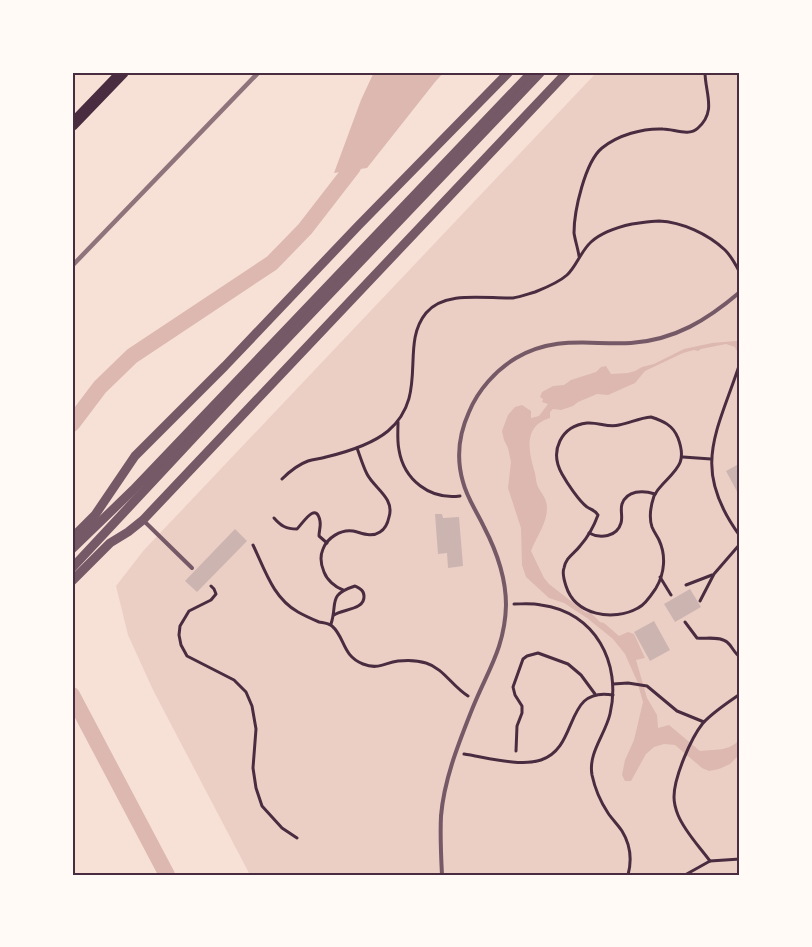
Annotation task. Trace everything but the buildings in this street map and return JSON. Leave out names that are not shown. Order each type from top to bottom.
[{"type":"highway","points":[[72,125],[123,72]]},
{"type":"street","points":[[72,549],[77,536],[95,515],[135,456],[225,366],[508,72]]},
{"type":"street","points":[[77,536],[133,490],[532,72]]},
{"type":"street","points":[[72,581],[85,561],[239,389],[541,72]]},
{"type":"street","points":[[72,568],[143,520],[567,72]]},
{"type":"lane","points":[[442,875],[441,815],[447,784],[456,752],[502,640],[506,603],[501,568],[496,553],[463,483],[459,458],[460,438],[472,405],[483,388],[505,366],[534,350],[561,342],[634,343],[673,335],[717,312],[740,292]]},
{"type":"lane","points":[[143,520],[192,568]]},
{"type":"path","points":[[579,256],[574,234],[579,198],[590,162],[602,148],[620,137],[641,131],[663,129],[689,132],[697,130],[710,108],[705,72]]},
{"type":"path","points":[[282,479],[294,468],[309,460],[327,457],[367,444],[388,431],[398,420],[409,402],[413,382],[415,339],[420,323],[427,312],[443,301],[466,297],[515,298],[534,292],[553,284],[568,274],[591,242],[604,233],[623,226],[660,221],[696,230],[710,239],[725,250],[740,273]]},
{"type":"path","points":[[740,363],[714,437],[711,459],[716,494],[740,536]]},
{"type":"path","points":[[651,417],[661,420],[675,431],[683,457],[674,474],[655,494],[651,510],[651,526],[660,542],[665,564],[657,586],[640,607],[624,614],[598,615],[587,610],[575,601],[567,590],[563,568],[568,558],[590,533],[598,515],[595,510],[587,507],[560,472],[556,453],[559,441],[565,433],[586,423],[609,426],[640,418],[651,417]]},
{"type":"path","points":[[398,420],[399,450],[406,471],[413,480],[435,494],[454,497],[468,495]]},
{"type":"path","points":[[343,590],[332,583],[322,570],[321,555],[327,543],[344,532],[352,531],[366,535],[380,532],[385,527],[391,511],[390,505],[367,474],[357,448]]},
{"type":"path","points":[[683,457],[711,459]]},
{"type":"path","points":[[590,533],[601,537],[611,534],[618,528],[621,523],[622,502],[633,493],[640,491],[655,494]]},
{"type":"path","points":[[274,518],[286,528],[297,529],[309,514],[314,513],[320,522],[319,536],[327,543]]},
{"type":"path","points":[[700,601],[714,574],[740,544]]},
{"type":"path","points":[[253,545],[269,580],[285,603],[308,617],[330,624],[337,632],[347,652],[360,663],[378,667],[397,661],[428,663],[438,669],[459,690],[476,701]]},
{"type":"path","points":[[686,585],[714,574]]},
{"type":"path","points":[[660,577],[671,595]]},
{"type":"path","points":[[211,586],[216,594],[212,600],[189,611],[180,626],[181,645],[187,656],[234,680],[246,692],[252,706],[256,729],[253,768],[262,807],[277,823],[297,838]]},
{"type":"path","points":[[330,624],[334,615],[335,598],[343,590],[355,586],[360,588],[364,593],[362,604],[334,615]]},
{"type":"path","points":[[506,603],[541,604],[560,610],[583,622],[601,642],[610,667],[613,695],[610,714],[597,744],[591,771],[600,801],[622,830],[628,843],[630,856],[628,875]]},
{"type":"path","points":[[685,622],[697,638],[722,638],[740,657]]},
{"type":"path","points":[[516,751],[517,726],[522,706],[513,687],[523,659],[527,656],[538,653],[568,664],[581,675],[595,694]]},
{"type":"path","points":[[613,684],[647,686],[677,711],[704,722]]},
{"type":"path","points":[[456,752],[515,761],[540,760],[550,756],[566,736],[578,707],[585,700],[595,694],[613,695]]},
{"type":"path","points":[[710,861],[683,827],[677,813],[674,797],[676,780],[692,742],[704,722],[740,694]]},
{"type":"path","points":[[685,875],[710,861],[740,859]]},
{"type":"shaded area","points":[[374,72],[444,72],[367,168],[334,173],[361,100]]},
{"type":"shaded area","points":[[597,72],[740,72],[740,875],[250,875],[153,690],[128,635],[116,586],[144,550]]},
{"type":"shaded area","points":[[740,340],[740,352],[735,347],[726,344],[683,353],[645,371],[635,383],[608,395],[597,394],[573,406],[561,410],[553,409],[550,412],[550,418],[535,427],[531,434],[531,457],[537,485],[545,499],[547,514],[531,551],[544,578],[585,612],[591,613],[619,636],[628,632],[634,634],[645,658],[636,660],[647,698],[657,715],[658,728],[669,725],[700,751],[726,748],[740,739],[740,754],[730,764],[709,771],[702,768],[675,745],[664,744],[654,747],[646,754],[631,781],[625,781],[622,775],[625,760],[634,740],[643,702],[637,681],[625,654],[613,639],[564,603],[549,598],[526,577],[522,565],[521,528],[508,488],[511,462],[502,431],[508,415],[515,407],[522,405],[531,411],[531,418],[539,416],[548,404],[542,402],[543,399],[540,397],[542,392],[553,386],[564,385],[571,380],[596,372],[601,367],[606,366],[611,374],[628,373],[654,364],[684,349]]},
{"type":"waterway","points":[[72,424],[100,387],[132,356],[272,263],[305,229],[353,167],[360,153]]},
{"type":"waterway","points":[[72,695],[167,875]]},
{"type":"railway","points":[[72,266],[259,72]]}]
